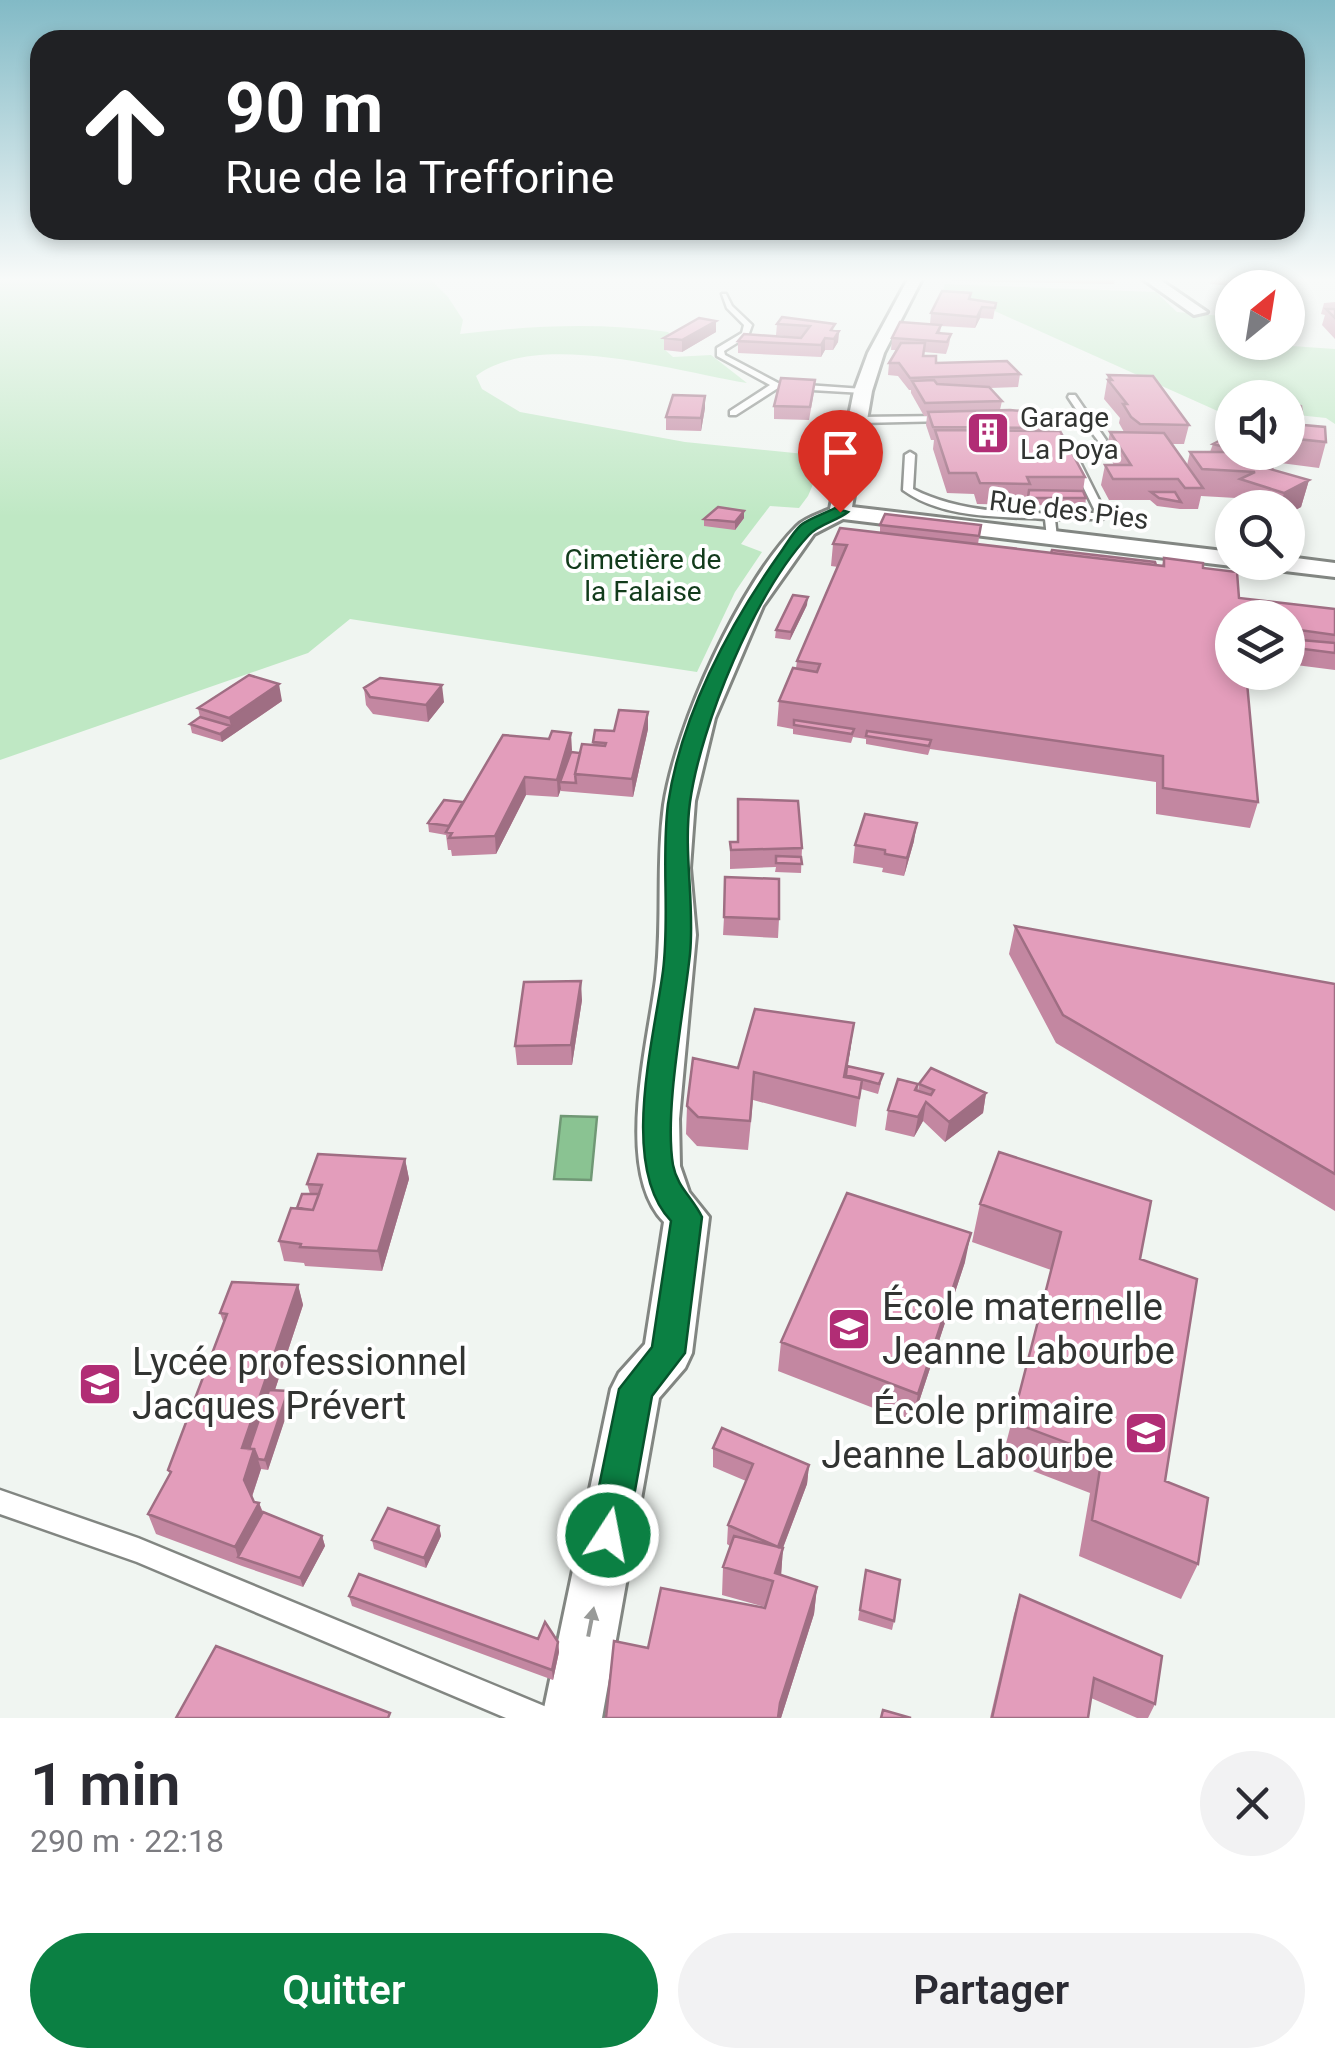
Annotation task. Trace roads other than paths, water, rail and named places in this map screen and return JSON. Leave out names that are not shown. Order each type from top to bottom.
[{"type":"street","points":[[572,1718],[636,1389],[668,1353],[687,1217],[672,1201],[659,1166],[658,1119],[680,935],[674,868],[680,801],[701,718],[751,606],[806,529],[840,512],[863,390],[875,357]]},
{"type":"street","name":"Rue des Pies","points":[[840,512],[1051,527],[1215,555]]},
{"type":"street","points":[[1305,566],[1335,570]]},
{"type":"lane","points":[[723,357],[776,385],[863,390]]},
{"type":"lane","points":[[732,413],[776,385]]},
{"type":"lane","points":[[1072,397],[1102,440]]},
{"type":"lane","points":[[1009,418],[1086,418]]},
{"type":"lane","points":[[858,420],[952,419]]},
{"type":"lane","points":[[910,455],[908,490],[919,496],[962,510],[1051,527],[1102,516],[1076,461]]},
{"type":"lane","points":[[0,1502],[138,1550],[538,1718]]},
{"type":"place","name":"Garage La Poya","points":[[988,433]]},
{"type":"place","name":"École maternelle Jeanne Labourbe","points":[[849,1329]]},
{"type":"place","name":"Lycée professionnel Jacques Prévert","points":[[100,1384]]},
{"type":"place","name":"École primaire Jeanne Labourbe","points":[[1146,1433]]},
{"type":"park label","name":"Cimetière de la Falaise","points":[[643,575]]}]
